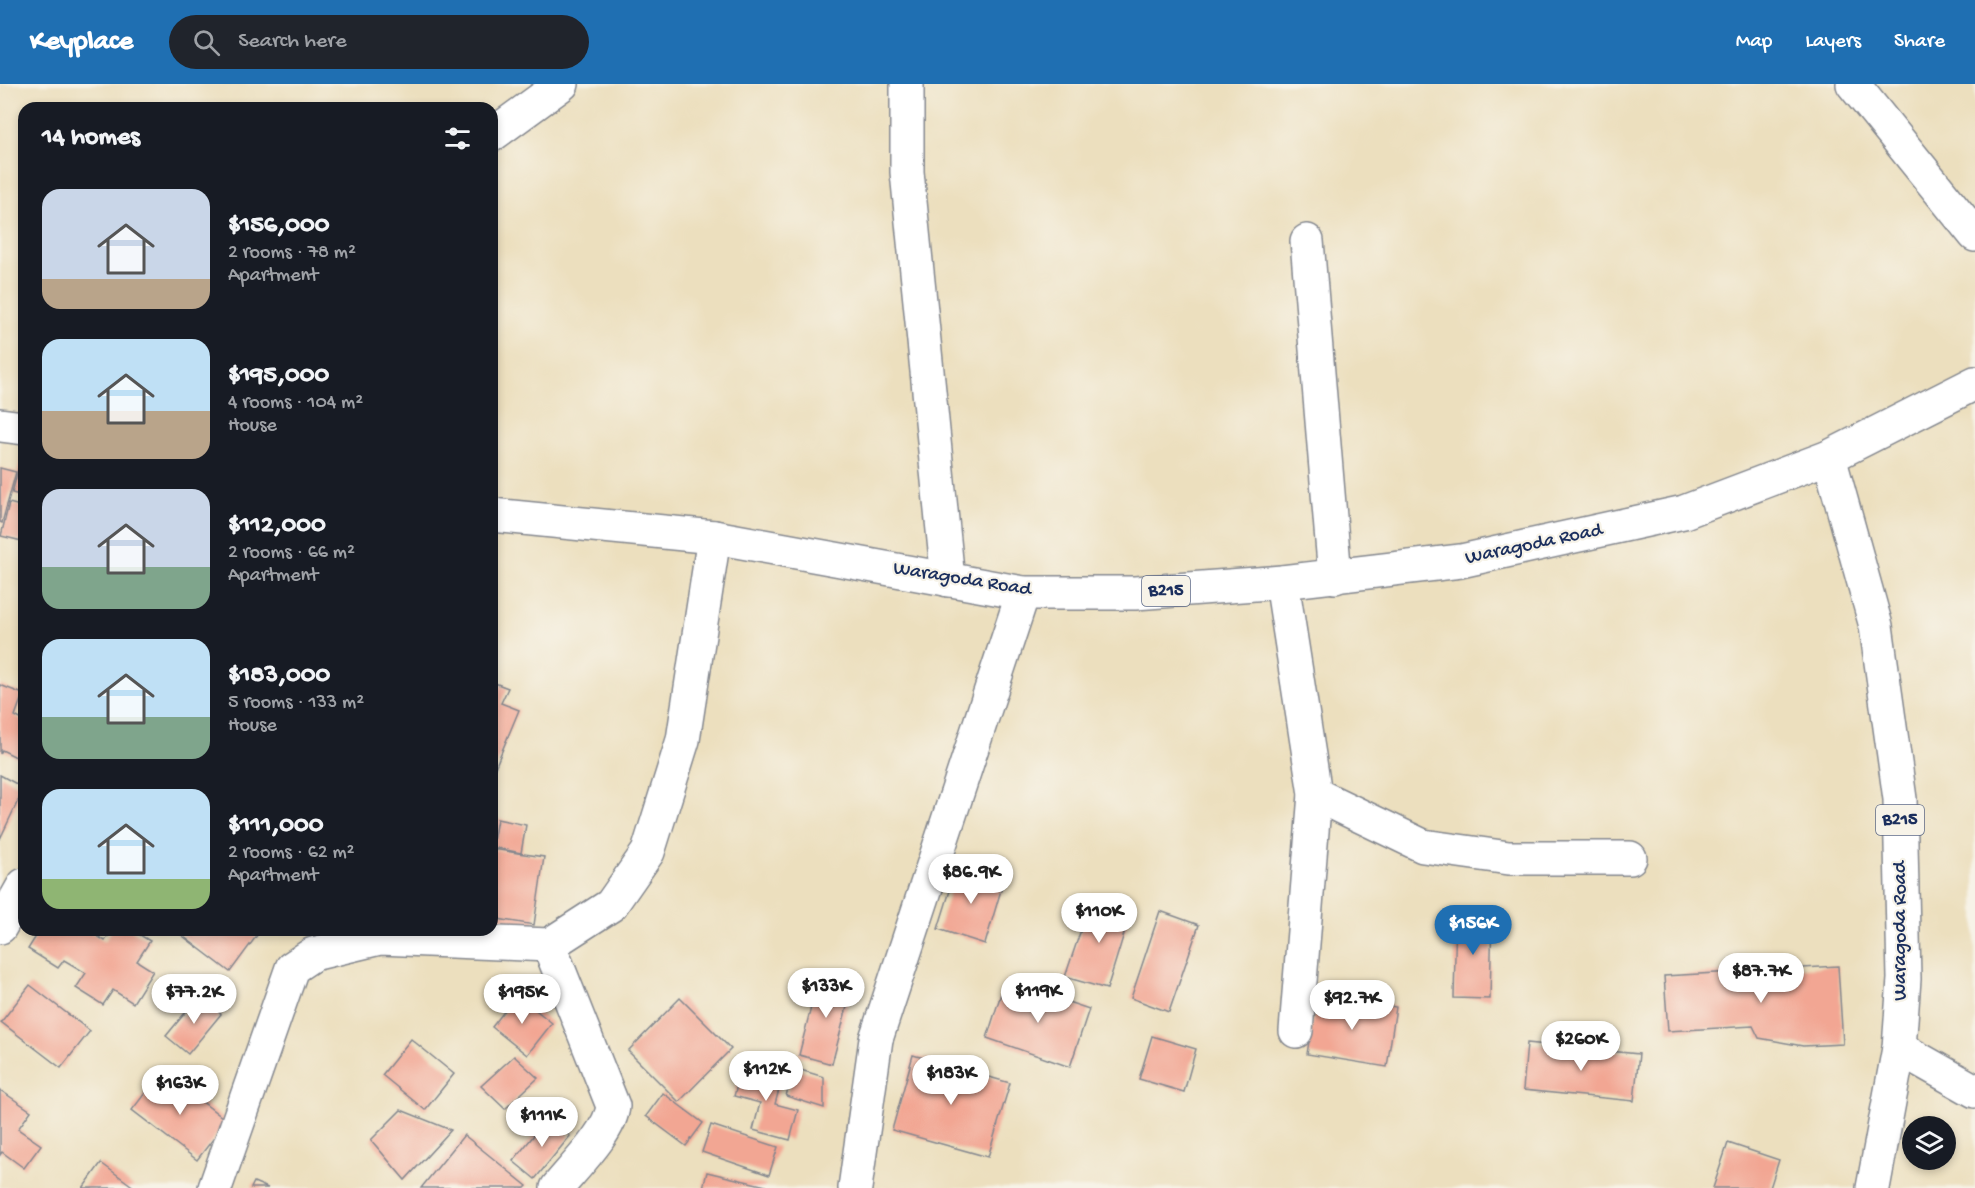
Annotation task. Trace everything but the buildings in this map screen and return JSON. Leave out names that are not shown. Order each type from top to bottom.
[{"type":"street","points":[[498,131],[562,84]]},
{"type":"street","points":[[907,84],[907,172],[948,580]]},
{"type":"street","points":[[1852,84],[1975,235]]},
{"type":"street","points":[[1307,241],[1335,577]]},
{"type":"street","points":[[1829,457],[1975,383]]},
{"type":"street","points":[[0,425],[18,427]]},
{"type":"street","name":"Waragoda Road","points":[[498,516],[714,537],[1023,593],[1135,593],[1335,577],[1461,561],[1684,512],[1829,457],[1876,626],[1900,799],[1904,979],[1899,1048],[1873,1188]]},
{"type":"street","points":[[215,1188],[292,968],[313,954],[380,938],[549,945],[611,904],[648,852],[683,740],[714,537]]},
{"type":"street","points":[[1282,582],[1315,794],[1296,1031]]},
{"type":"street","points":[[855,1188],[876,1039],[1023,593]]},
{"type":"street","points":[[1315,794],[1423,846],[1509,858],[1630,858]]},
{"type":"street","points":[[0,927],[18,896]]},
{"type":"street","points":[[549,945],[613,1106],[612,1115],[598,1137],[557,1188]]},
{"type":"street","points":[[1899,1048],[1975,1091]]}]
